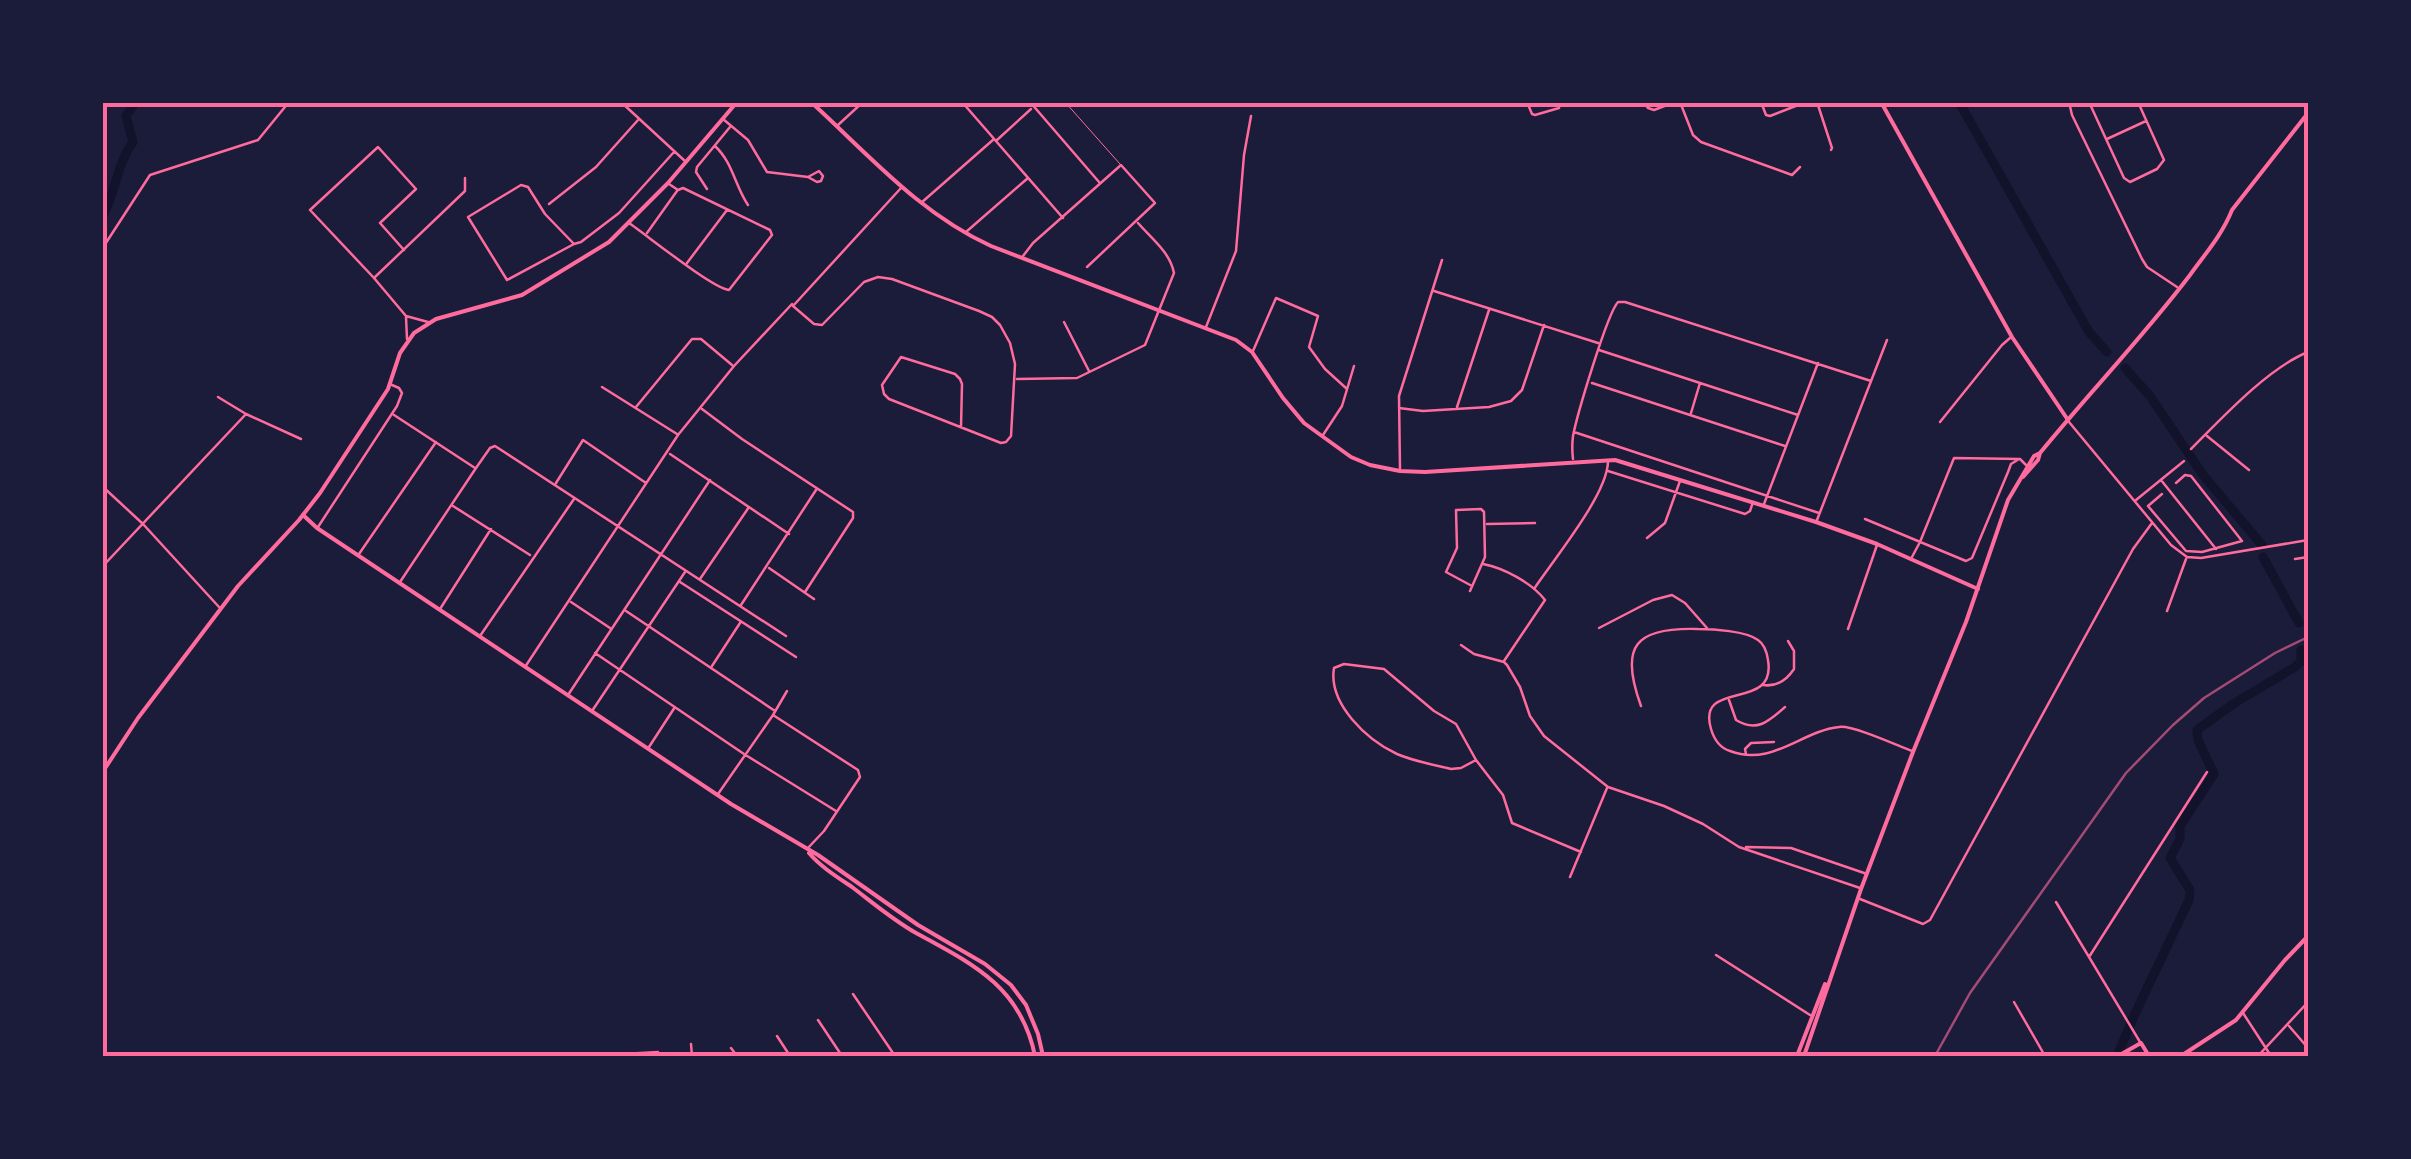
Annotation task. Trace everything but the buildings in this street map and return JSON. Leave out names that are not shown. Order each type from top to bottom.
[{"type":"main road","points":[[811,102],[920,204],[965,233],[1236,340],[1252,352],[1293,411],[1359,461],[1400,471],[1425,472],[1608,459],[1816,522],[1911,558],[1978,589]]},
{"type":"main road","points":[[1882,102],[2012,337],[2068,420]]},
{"type":"main road","points":[[102,773],[220,608],[301,518],[391,384],[408,340],[430,322],[522,295],[599,248],[668,183],[734,104]]},
{"type":"main road","points":[[1804,1056],[1861,889],[1978,589],[2004,510],[2019,480],[2180,289],[2224,228],[2232,210],[2308,113]]},
{"type":"main road","points":[[2019,480],[2040,453]]},
{"type":"main road","points":[[301,518],[717,795],[1000,975],[1020,996],[1033,1018],[1043,1056]]},
{"type":"main road","points":[[806,850],[884,911],[980,970],[1005,991],[1025,1022],[1035,1056]]},
{"type":"main road","points":[[2181,1056],[2217,1035],[2243,1013],[2308,936]]},
{"type":"main road","points":[[1796,1056],[1835,962]]},
{"type":"main road","points":[[2121,1055],[2141,1043],[2149,1056]]},
{"type":"street","points":[[102,249],[150,175],[258,140],[289,102]]},
{"type":"street","points":[[620,102],[686,162]]},
{"type":"street","points":[[836,126],[864,102]]},
{"type":"street","points":[[962,102],[1063,218]]},
{"type":"street","points":[[1528,102],[1535,115],[1559,108],[1559,102]]},
{"type":"street","points":[[1644,102],[1651,110],[1678,102],[1701,142],[1792,175],[1800,167]]},
{"type":"street","points":[[1761,102],[1770,116],[1806,102]]},
{"type":"street","points":[[1817,102],[1830,150]]},
{"type":"street","points":[[2068,102],[2142,259],[2147,267],[2180,289]]},
{"type":"street","points":[[2089,102],[2126,181],[2157,170],[2164,160],[2138,102]]},
{"type":"street","points":[[920,204],[1032,105],[1100,184]]},
{"type":"street","points":[[1206,328],[1236,250],[1251,116]]},
{"type":"street","points":[[722,118],[748,140],[767,172],[808,177]]},
{"type":"street","points":[[548,204],[596,167],[638,120]]},
{"type":"street","points":[[2106,140],[2146,121]]},
{"type":"street","points":[[707,190],[696,170],[731,126]]},
{"type":"street","points":[[714,146],[731,168],[748,206]]},
{"type":"street","points":[[404,250],[380,222],[416,189],[378,147],[310,210],[406,316],[408,340]]},
{"type":"street","points":[[574,244],[545,214],[528,188],[521,185],[468,218],[506,280],[581,242],[620,213],[674,152]]},
{"type":"street","points":[[1022,257],[1120,165],[1155,204],[1087,268]]},
{"type":"street","points":[[374,278],[465,191],[465,178]]},
{"type":"street","points":[[965,233],[1028,178]]},
{"type":"street","points":[[668,183],[678,190]]},
{"type":"street","points":[[629,223],[726,291],[772,236],[767,228],[683,188],[646,234]]},
{"type":"street","points":[[525,667],[678,435],[734,366],[902,188]]},
{"type":"street","points":[[686,264],[727,210]]},
{"type":"street","points":[[1016,379],[1067,380],[1146,345],[1174,267],[1137,222]]},
{"type":"street","points":[[1400,471],[1399,396],[1442,260]]},
{"type":"street","points":[[793,304],[814,324],[822,325],[864,282],[878,276],[992,317],[1014,354],[1011,436],[1006,442],[1001,443],[889,399],[882,385],[898,358],[906,357],[955,374],[960,379],[961,427]]},
{"type":"street","points":[[1433,291],[1601,344]]},
{"type":"street","points":[[1252,352],[1276,298],[1318,316],[1309,346],[1316,360],[1346,389]]},
{"type":"street","points":[[1573,461],[1574,432],[1612,307],[1618,302],[1871,380]]},
{"type":"street","points":[[1457,409],[1489,309]]},
{"type":"street","points":[[406,316],[430,322]]},
{"type":"street","points":[[1064,322],[1090,372]]},
{"type":"street","points":[[1398,407],[1423,412],[1503,405],[1522,390],[1544,326]]},
{"type":"street","points":[[1940,422],[2002,344],[2012,337]]},
{"type":"street","points":[[636,407],[692,339],[701,338],[734,366]]},
{"type":"street","points":[[1816,522],[1887,340]]},
{"type":"street","points":[[1599,350],[1798,415]]},
{"type":"street","points":[[2191,449],[2271,376],[2308,352]]},
{"type":"street","points":[[1763,506],[1818,363]]},
{"type":"street","points":[[1322,436],[1337,415],[1354,366]]},
{"type":"street","points":[[1589,382],[1785,446]]},
{"type":"street","points":[[1690,415],[1700,383]]},
{"type":"street","points":[[315,527],[393,414],[402,393],[391,384]]},
{"type":"street","points":[[602,387],[678,435]]},
{"type":"street","points":[[218,396],[246,414],[301,439]]},
{"type":"street","points":[[701,408],[853,512],[806,592]]},
{"type":"street","points":[[102,567],[246,414]]},
{"type":"street","points":[[393,414],[476,468]]},
{"type":"street","points":[[2068,420],[2171,545],[2187,557],[2308,540]]},
{"type":"street","points":[[1574,432],[1819,513]]},
{"type":"street","points":[[2206,435],[2248,470]]},
{"type":"street","points":[[555,485],[583,440],[647,484]]},
{"type":"street","points":[[358,556],[436,442]]},
{"type":"street","points":[[399,583],[495,446],[786,636]]},
{"type":"street","points":[[668,453],[789,534]]},
{"type":"street","points":[[1911,558],[1954,458],[2019,459],[2027,466]]},
{"type":"street","points":[[1534,589],[1600,493],[1608,459]]},
{"type":"street","points":[[1865,518],[1962,560],[1972,558],[2008,472],[2019,459]]},
{"type":"street","points":[[2134,501],[2184,460]]},
{"type":"street","points":[[1608,471],[1745,514],[1752,502]]},
{"type":"street","points":[[2162,494],[2148,506],[2183,549],[2199,552],[2241,543],[2242,538],[2191,476],[2186,475],[2176,483]]},
{"type":"street","points":[[568,696],[710,480]]},
{"type":"street","points":[[1646,538],[1665,523],[1680,480]]},
{"type":"street","points":[[2162,480],[2216,549]]},
{"type":"street","points":[[102,486],[143,524],[220,608]]},
{"type":"street","points":[[740,606],[817,488]]},
{"type":"street","points":[[479,637],[574,498]]},
{"type":"street","points":[[451,506],[532,557]]},
{"type":"street","points":[[699,580],[749,507]]},
{"type":"street","points":[[1481,509],[1484,524],[1483,564],[1471,589],[1446,572],[1457,547],[1455,511],[1481,509]]},
{"type":"street","points":[[1484,524],[1536,522]]},
{"type":"street","points":[[1858,898],[1923,924],[1930,920],[2132,549],[2152,523]]},
{"type":"street","points":[[439,610],[491,530]]},
{"type":"street","points":[[1848,628],[1877,544]]},
{"type":"street","points":[[2167,611],[2187,557]]},
{"type":"street","points":[[2295,559],[2308,557]]},
{"type":"street","points":[[1483,564],[1497,567],[1545,600],[1504,662]]},
{"type":"street","points":[[768,567],[814,598]]},
{"type":"street","points":[[591,712],[685,572]]},
{"type":"street","points":[[679,582],[796,657]]},
{"type":"street","points":[[1599,628],[1653,600],[1672,595],[1685,603],[1708,629]]},
{"type":"street","points":[[570,601],[612,629]]},
{"type":"street","points":[[625,610],[858,770],[860,776],[824,831],[806,850]]},
{"type":"street","points":[[711,668],[740,622]]},
{"type":"street","points":[[1641,706],[1632,681],[1632,654],[1647,635],[1659,630],[1708,629],[1750,636],[1765,649],[1768,669],[1765,680],[1746,694],[1712,703],[1708,711],[1710,727],[1723,748],[1746,755],[1766,754],[1827,730],[1846,727],[1913,752]]},
{"type":"street","points":[[1761,684],[1769,686],[1784,681],[1794,669],[1794,652],[1788,640]]},
{"type":"street","points":[[1461,645],[1474,654],[1504,662],[1544,736],[1608,787],[1664,806],[1739,847],[1861,889]]},
{"type":"street","points":[[596,653],[836,811]]},
{"type":"street","points":[[1476,760],[1452,769],[1392,752],[1358,726],[1342,706],[1334,690],[1334,668],[1359,665],[1389,671],[1430,708],[1456,724],[1476,760],[1503,795],[1512,824],[1581,852]]},
{"type":"street","points":[[717,795],[787,690]]},
{"type":"street","points":[[1729,698],[1736,720],[1752,726],[1769,722],[1785,707]]},
{"type":"street","points":[[648,748],[676,706]]},
{"type":"street","points":[[1746,755],[1751,743],[1774,742]]},
{"type":"street","points":[[2089,957],[2208,772]]},
{"type":"street","points":[[1570,876],[1608,787]]},
{"type":"street","points":[[1739,847],[1791,848],[1868,874]]},
{"type":"street","points":[[2056,902],[2141,1043]]},
{"type":"street","points":[[1716,955],[1812,1016]]},
{"type":"street","points":[[853,994],[896,1056]]},
{"type":"street","points":[[2014,1002],[2045,1056]]},
{"type":"street","points":[[2258,1056],[2308,1002]]},
{"type":"street","points":[[2243,1013],[2271,1056]]},
{"type":"street","points":[[818,1020],[842,1056]]},
{"type":"street","points":[[2288,1025],[2308,1048]]},
{"type":"street","points":[[776,1036],[790,1056]]},
{"type":"street","points":[[692,1044],[692,1056]]},
{"type":"street","points":[[732,1048],[736,1056]]},
{"type":"street","points":[[588,1056],[658,1052]]},
{"type":"lane","points":[[1066,102],[1120,165]]},
{"type":"waterway","points":[[102,218],[133,142],[126,116],[136,102]]},
{"type":"waterway","points":[[1959,102],[2089,332],[2107,352]]},
{"type":"waterway","points":[[2125,368],[2150,396],[2203,475],[2262,545]]},
{"type":"waterway","points":[[2263,557],[2299,623]]},
{"type":"waterway","points":[[2117,1056],[2189,900],[2190,890],[2170,858],[2180,839],[2180,826],[2214,774],[2197,730],[2295,667],[2301,661],[2301,650]]},
{"type":"railway","points":[[1935,1056],[1970,993],[2126,773],[2204,698],[2308,637]]}]
